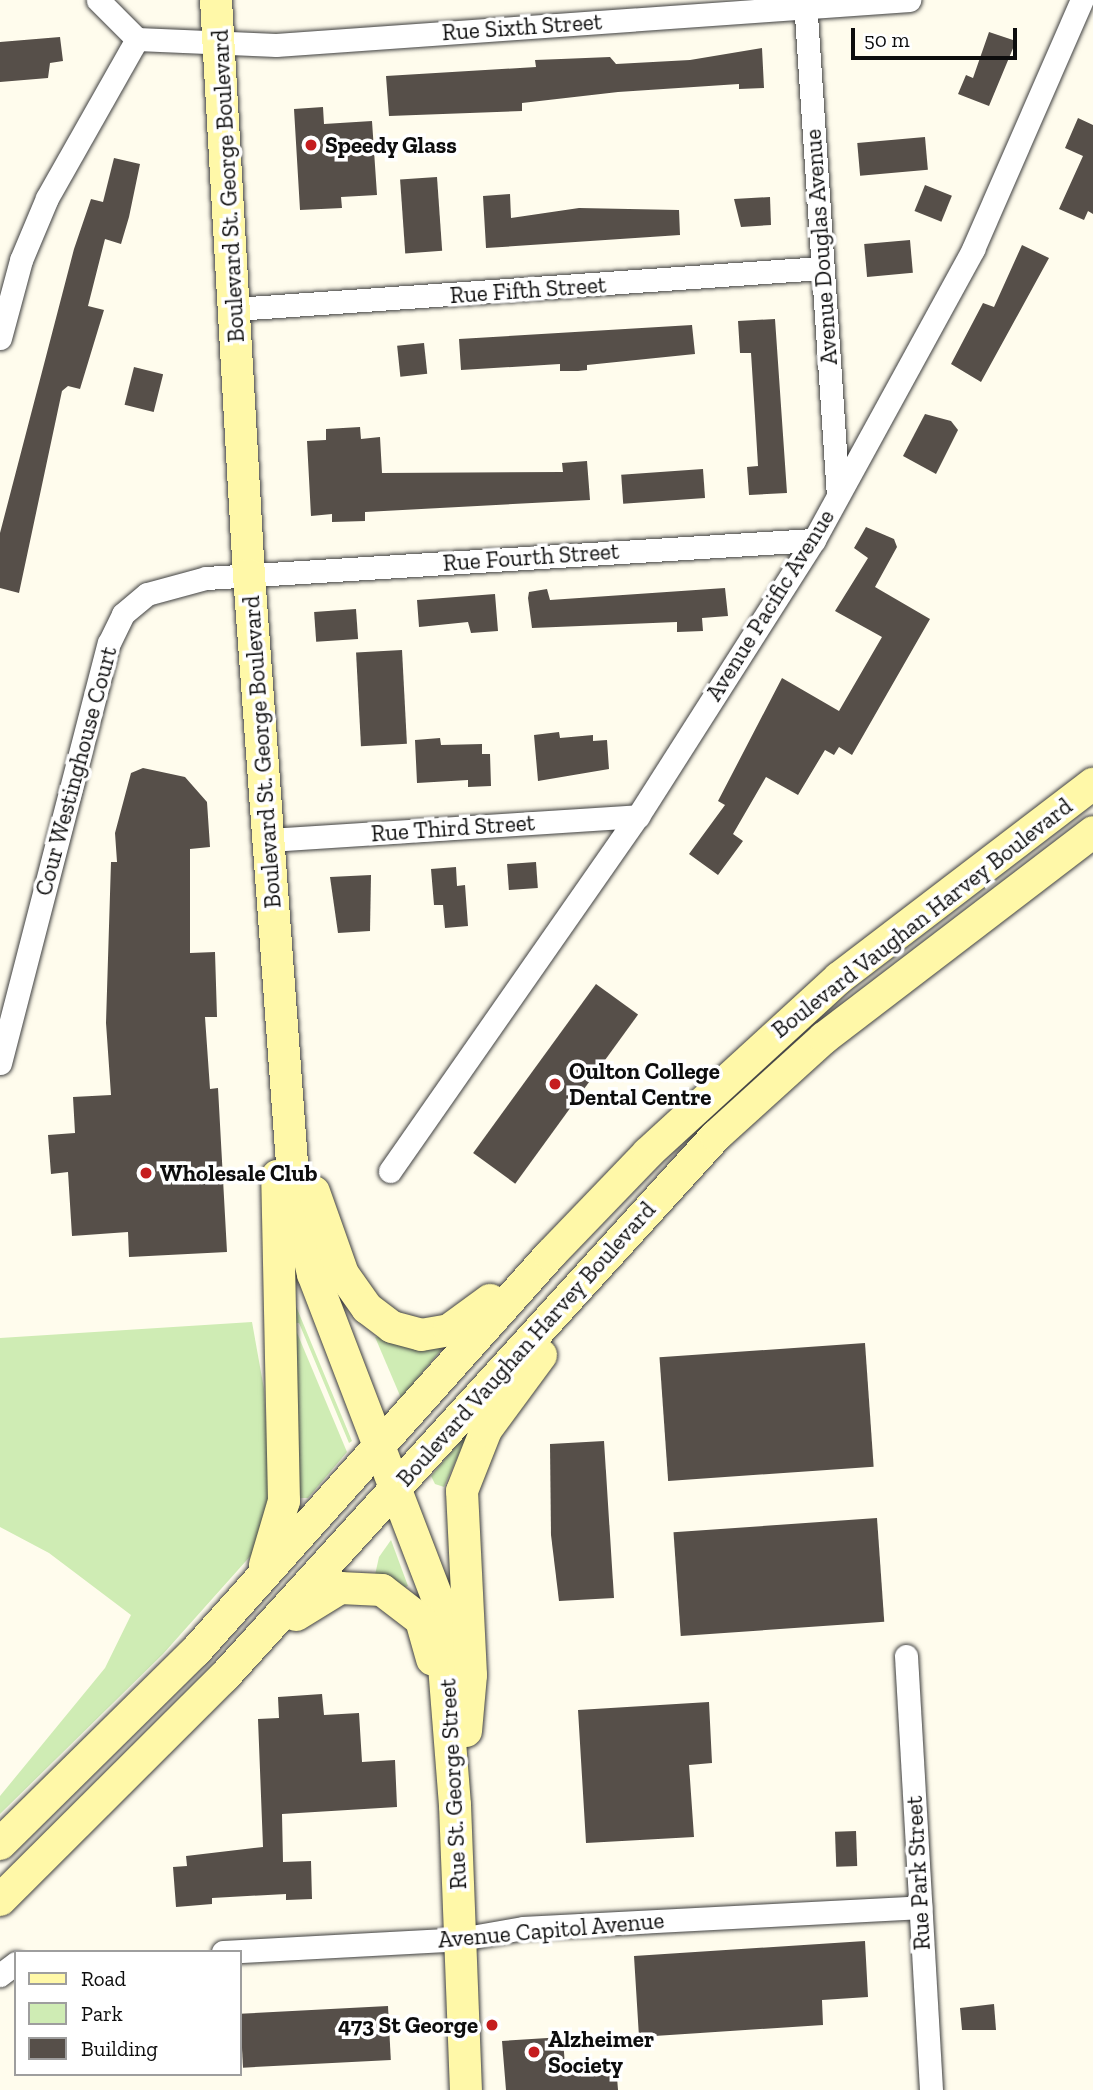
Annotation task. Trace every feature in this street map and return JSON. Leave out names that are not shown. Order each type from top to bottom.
[{"type":"main road","name":"Boulevard St. George Boulevard","points":[[216,0],[249,575],[294,1189],[304,1247],[397,1486]]},
{"type":"main road","name":"Boulevard Vaughan Harvey Boulevard","points":[[0,1844],[256,1585],[550,1255],[648,1153],[791,1020],[1093,785]]},
{"type":"main road","name":"Boulevard Vaughan Harvey Boulevard","points":[[0,1900],[224,1677],[685,1169],[824,1038],[1093,832]]},
{"type":"main road","points":[[279,989],[322,1225],[343,1274],[367,1308],[405,1333],[449,1330],[550,1255]]},
{"type":"main road","points":[[256,1585],[284,1501],[275,1286],[279,989]]},
{"type":"main road","points":[[455,1805],[471,1675],[461,1514],[467,1470],[497,1413],[685,1169]]},
{"type":"main road","name":"Rue St. George Street","points":[[397,1486],[439,1602],[455,1805],[466,2090]]},
{"type":"main road","points":[[224,1677],[328,1592],[361,1586],[390,1593],[409,1606],[428,1634],[439,1734],[455,1805]]},
{"type":"street","points":[[0,338],[11,261],[137,39],[98,0]]},
{"type":"street","name":"Rue Sixth Street","points":[[137,39],[276,44],[805,4],[909,0]]},
{"type":"street","name":"Avenue Pacific Avenue","points":[[390,1171],[638,816],[814,540],[973,249],[1082,0]]},
{"type":"street","name":"Avenue Douglas Avenue","points":[[805,4],[838,494]]},
{"type":"street","name":"Rue Fifth Street","points":[[235,309],[821,268]]},
{"type":"street","name":"Rue Fourth Street","points":[[249,575],[814,540]]},
{"type":"street","name":"Cour Westinghouse Court","points":[[0,1063],[117,625],[133,604],[161,587],[249,575]]},
{"type":"street","name":"Rue Third Street","points":[[269,840],[638,816]]},
{"type":"street","name":"Rue Park Street","points":[[906,1656],[931,2090]]},
{"type":"street","name":"Avenue Capitol Avenue","points":[[242,1951],[460,1940],[524,1928],[920,1907]]},
{"type":"green space","points":[[293,1299],[352,1441],[349,1443],[299,1323],[287,1323]]},
{"type":"green space","points":[[252,1322],[264,1389],[270,1501],[254,1552],[163,1654],[0,1814],[0,1796],[105,1668],[131,1615],[49,1553],[0,1527],[0,1338]]},
{"type":"green space","points":[[295,1328],[347,1452],[308,1498],[295,1498]]},
{"type":"green space","points":[[375,1337],[440,1347],[441,1350],[401,1398]]},
{"type":"green space","points":[[469,1431],[444,1487],[435,1484],[431,1476]]},
{"type":"green space","points":[[391,1540],[408,1586],[403,1588],[375,1575],[379,1557]]},
{"type":"building","points":[[989,32],[1016,41],[989,106],[958,94],[966,75],[973,78]]},
{"type":"building","points":[[60,37],[63,61],[50,63],[48,78],[0,82],[0,42]]},
{"type":"building","points":[[762,48],[764,88],[739,89],[739,84],[618,92],[522,103],[522,111],[389,116],[386,76],[536,67],[535,60],[610,57],[616,64],[690,60]]},
{"type":"building","points":[[323,107],[324,124],[372,121],[377,195],[341,197],[342,208],[300,210],[294,109]]},
{"type":"building","points":[[1078,118],[1093,125],[1093,214],[1088,211],[1084,220],[1059,209],[1083,156],[1065,148]]},
{"type":"building","points":[[925,137],[928,170],[860,176],[857,143]]},
{"type":"building","points":[[114,158],[140,164],[129,217],[121,244],[105,239],[88,306],[104,310],[80,389],[68,386],[62,391],[19,593],[0,588],[0,533],[74,249],[91,199],[103,202]]},
{"type":"building","points":[[437,177],[442,251],[405,253],[400,180]]},
{"type":"building","points":[[925,185],[952,196],[941,222],[915,211]]},
{"type":"building","points":[[510,194],[511,218],[579,208],[679,210],[680,235],[486,248],[483,196]]},
{"type":"building","points":[[770,197],[771,225],[741,227],[734,199]]},
{"type":"building","points":[[910,240],[913,273],[867,277],[864,244]]},
{"type":"building","points":[[1022,245],[1049,258],[981,382],[951,364],[983,303],[994,307]]},
{"type":"building","points":[[775,319],[787,493],[749,495],[747,467],[758,466],[755,416],[751,353],[740,353],[738,321]]},
{"type":"building","points":[[692,325],[695,354],[587,365],[587,370],[578,371],[560,371],[560,364],[461,370],[459,339]]},
{"type":"building","points":[[424,343],[427,374],[400,377],[397,346]]},
{"type":"building","points":[[134,367],[163,374],[154,412],[125,405]]},
{"type":"building","points":[[925,414],[951,421],[958,430],[936,474],[903,456]]},
{"type":"building","points":[[360,427],[361,439],[380,437],[382,473],[563,472],[562,463],[587,461],[590,500],[365,512],[365,521],[332,522],[332,514],[311,516],[307,441],[326,440],[326,429]]},
{"type":"building","points":[[703,469],[705,498],[623,504],[621,475]]},
{"type":"building","points":[[866,527],[894,539],[897,547],[875,587],[930,619],[852,755],[839,747],[834,755],[825,750],[798,795],[766,777],[733,834],[743,841],[718,875],[689,854],[725,805],[718,801],[782,678],[839,711],[882,637],[835,611],[868,558],[854,548]]},
{"type":"building","points":[[725,588],[728,616],[702,618],[703,631],[677,632],[677,622],[532,628],[528,598],[529,592],[547,589],[550,600]]},
{"type":"building","points":[[495,594],[498,631],[471,633],[468,622],[419,627],[417,600]]},
{"type":"building","points":[[356,609],[358,639],[316,642],[314,612]]},
{"type":"building","points":[[402,650],[407,744],[361,746],[356,652]]},
{"type":"building","points":[[559,732],[560,738],[593,735],[593,741],[607,740],[609,769],[538,781],[534,735]]},
{"type":"building","points":[[440,738],[441,745],[482,744],[482,754],[490,754],[491,786],[468,787],[468,780],[417,783],[415,740]]},
{"type":"building","points":[[143,768],[185,777],[207,802],[210,847],[190,849],[190,953],[215,952],[217,1017],[205,1017],[210,1089],[218,1088],[227,1252],[129,1257],[128,1232],[72,1236],[68,1172],[51,1174],[48,1135],[75,1133],[73,1097],[111,1095],[106,1023],[111,862],[117,862],[115,833],[131,773]]},
{"type":"building","points":[[536,862],[538,888],[509,890],[507,864]]},
{"type":"building","points":[[456,867],[457,886],[465,885],[468,926],[445,928],[443,905],[434,905],[431,869]]},
{"type":"building","points":[[371,875],[370,931],[338,933],[330,877]]},
{"type":"building","name":"Oulton College Dental Centre","points":[[596,984],[638,1015],[515,1184],[473,1153]]},
{"type":"building","points":[[865,1343],[874,1467],[668,1481],[660,1357]]},
{"type":"building","points":[[604,1441],[614,1598],[559,1601],[551,1535],[550,1444]]},
{"type":"building","points":[[877,1518],[884,1622],[681,1636],[673,1532]]},
{"type":"building","points":[[322,1694],[324,1715],[359,1713],[362,1762],[395,1760],[397,1807],[282,1814],[283,1862],[311,1861],[312,1899],[286,1900],[286,1894],[212,1898],[212,1904],[176,1907],[173,1867],[187,1866],[186,1856],[263,1847],[258,1719],[279,1718],[278,1697]]},
{"type":"building","points":[[709,1702],[712,1763],[689,1765],[694,1837],[586,1843],[578,1710]]},
{"type":"building","points":[[856,1831],[857,1866],[836,1867],[835,1832]]},
{"type":"building","points":[[865,1941],[868,1997],[822,2000],[823,2025],[639,2037],[634,1956]]},
{"type":"building","points":[[994,2004],[996,2030],[962,2030],[960,2008]]},
{"type":"building","points":[[388,2006],[391,2060],[243,2068],[242,2014]]},
{"type":"building","name":"Alzheimer Society","points":[[563,2037],[565,2067],[616,2064],[618,2090],[506,2090],[502,2041]]},
{"type":"place","name":"Speedy Glass","points":[[311,145]]},
{"type":"place","name":"Oulton College Dental Centre","points":[[555,1084]]},
{"type":"place","name":"Wholesale Club","points":[[146,1173]]},
{"type":"place","name":"473 St George","points":[[492,2025]]},
{"type":"place","name":"Alzheimer Society","points":[[534,2052]]}]
